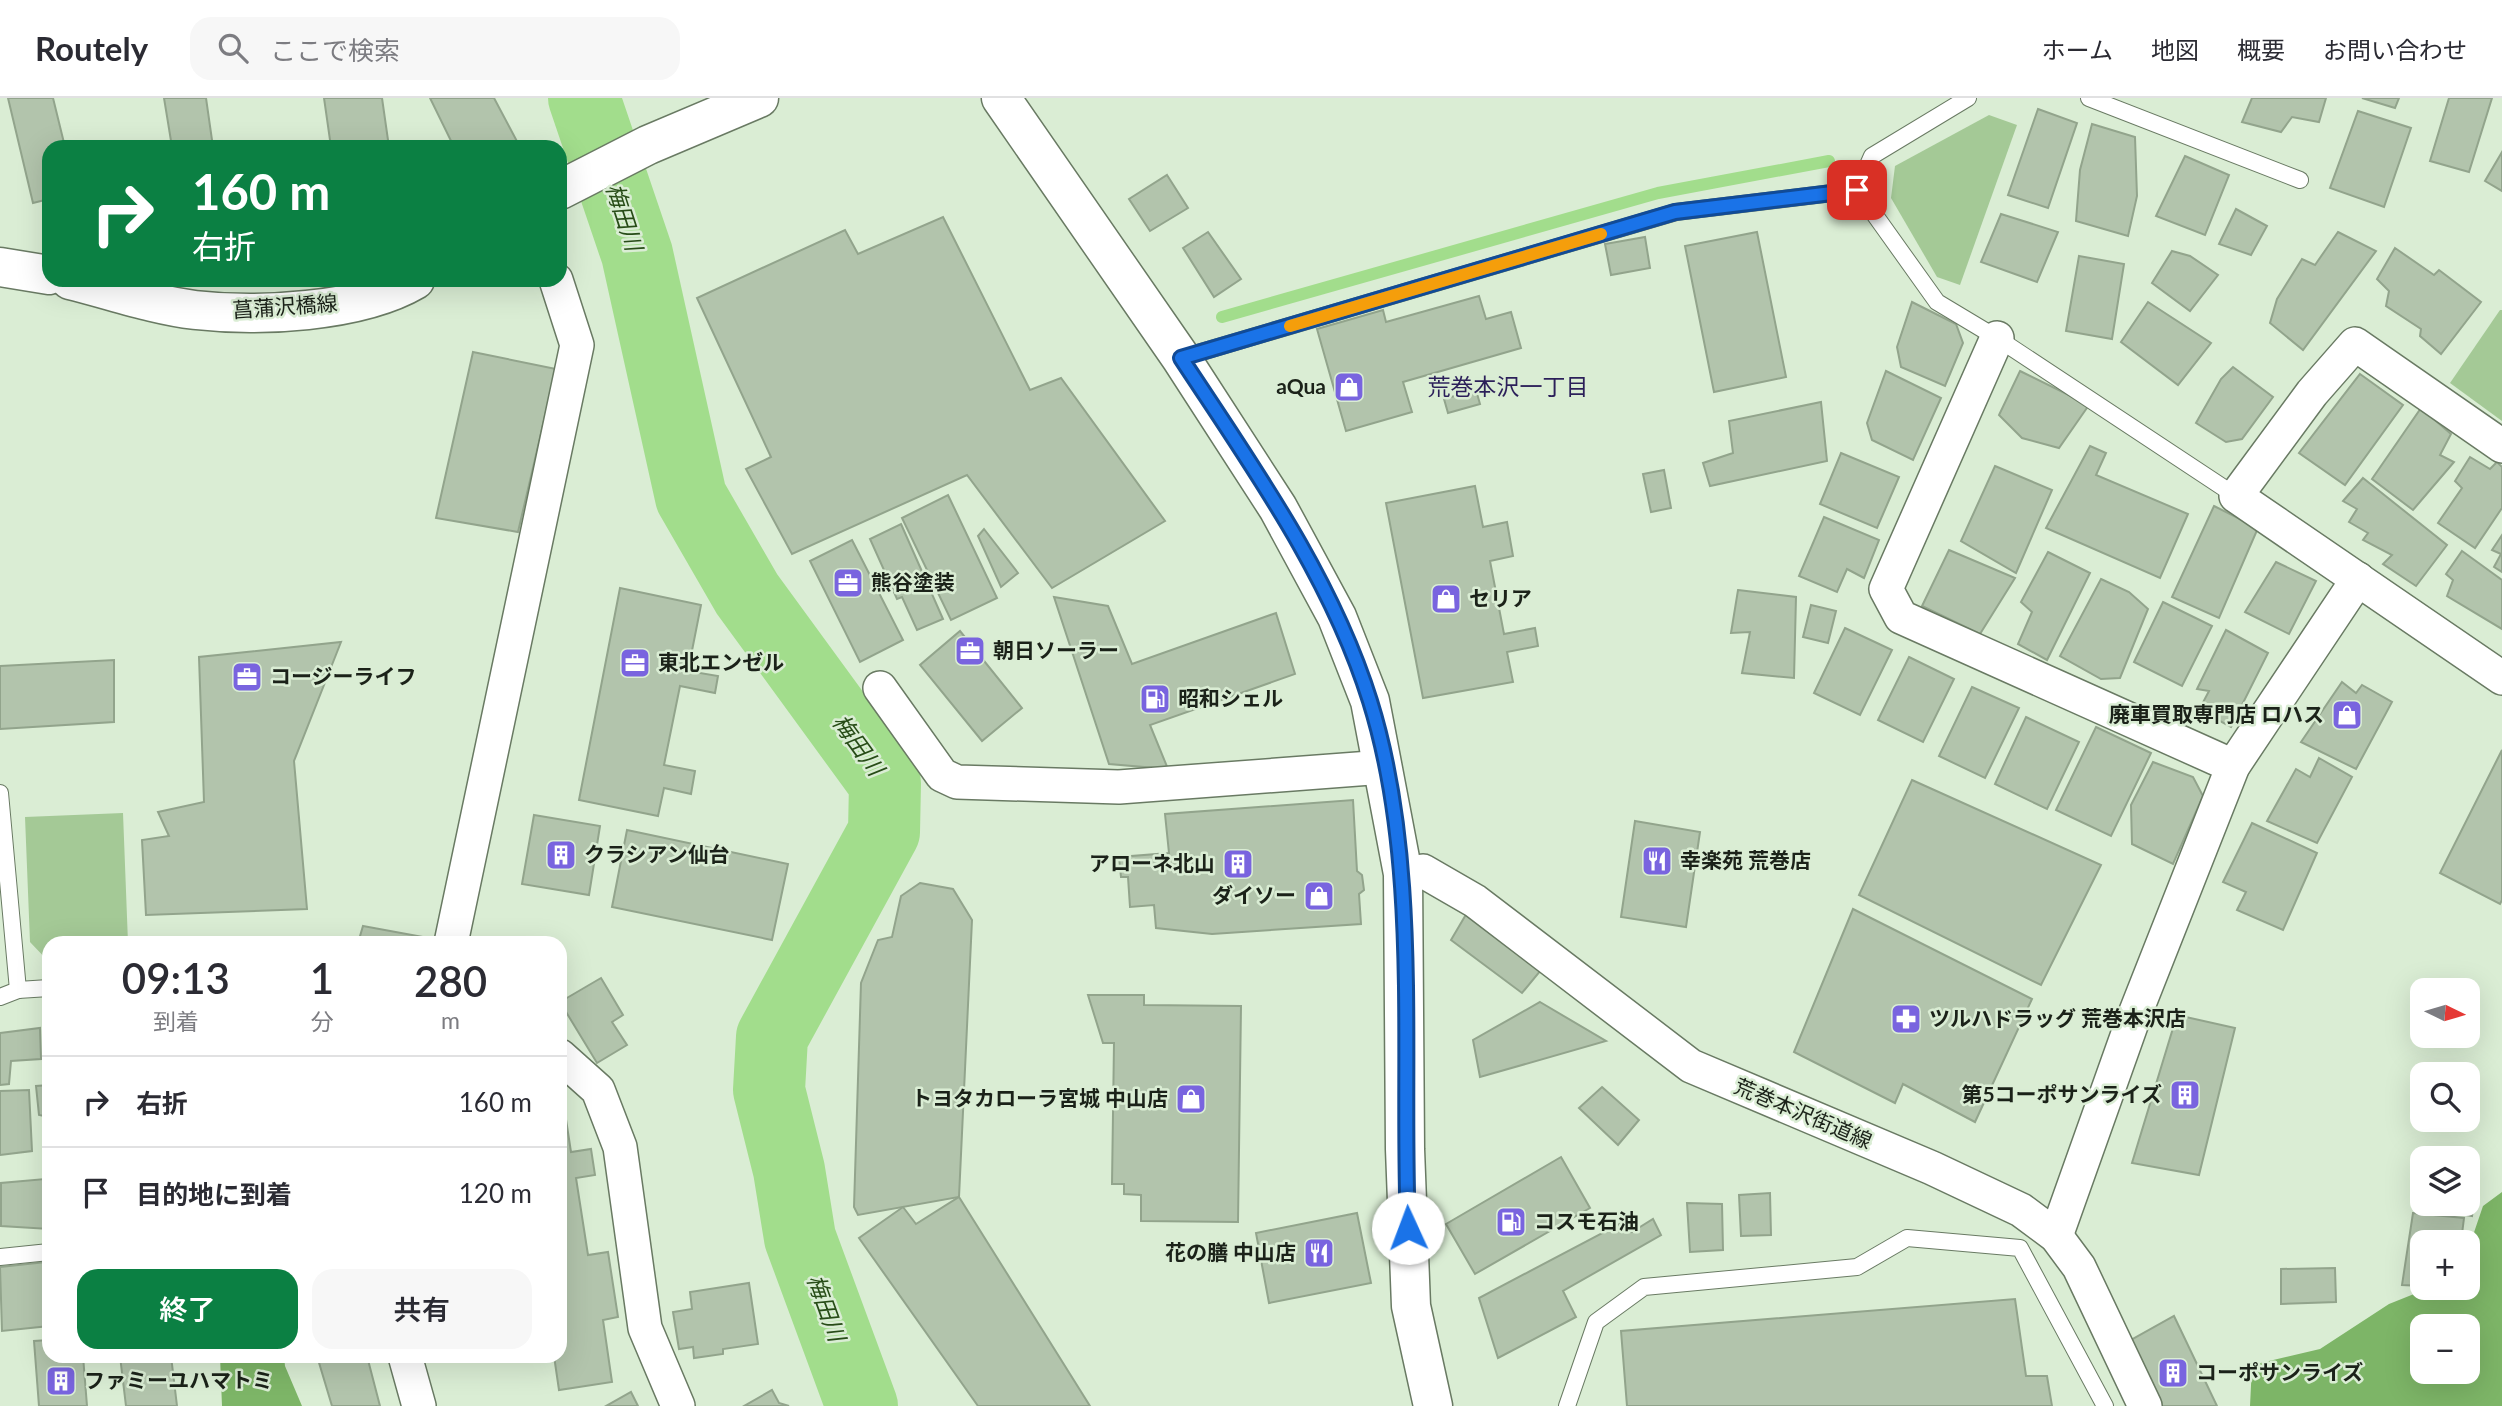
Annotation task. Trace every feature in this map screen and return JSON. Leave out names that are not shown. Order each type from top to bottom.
[{"type":"street","points":[[568,185],[648,145],[759,98]]},
{"type":"street","points":[[1001,98],[1181,358],[1278,508],[1337,617],[1370,701],[1403,874],[1405,1149],[1411,1306],[1433,1406]]},
{"type":"street","points":[[0,267],[42,274]]},
{"type":"street","name":"菖蒲沢橋線","points":[[99,287],[193,310],[264,313],[351,303],[396,287]]},
{"type":"street","points":[[452,936],[578,345],[558,287]]},
{"type":"street","points":[[1997,338],[1886,589],[1901,617],[2233,766]]},
{"type":"street","points":[[2502,446],[2355,344],[2312,393],[2236,496],[2502,678]]},
{"type":"street","points":[[2056,1236],[2135,1014],[2233,766],[2358,579]]},
{"type":"street","points":[[880,688],[942,775],[957,782],[1119,787],[1384,767]]},
{"type":"street","name":"荒巻本沢街道線","points":[[1403,874],[1423,871],[1475,901],[1691,1066],[1932,1168],[2021,1210],[2056,1236],[2080,1267],[2146,1406]]},
{"type":"street","points":[[567,1062],[598,1090],[620,1147],[645,1328],[678,1406]]},
{"type":"street","points":[[407,1363],[419,1406]]},
{"type":"lane","points":[[1857,190],[1872,156],[1968,98]]},
{"type":"lane","points":[[2089,98],[2300,180]]},
{"type":"lane","points":[[1181,358],[1675,212],[1857,190]]},
{"type":"lane","points":[[1857,190],[1937,302],[1997,338],[2236,496]]},
{"type":"lane","points":[[0,793],[18,990]]},
{"type":"lane","points":[[0,997],[18,990],[42,988]]},
{"type":"lane","points":[[1567,1406],[1596,1322],[1644,1287],[1857,1267],[1907,1238],[2020,1248],[2105,1406]]},
{"type":"lane","points":[[0,1257],[42,1253]]},
{"type":"green space","points":[[1989,115],[2017,125],[1960,285],[1937,277],[1891,198],[1895,166]]},
{"type":"green space","points":[[2502,310],[2502,421],[2450,383]]},
{"type":"green space","points":[[123,813],[128,936],[42,936],[42,955],[30,942],[25,817]]},
{"type":"green space","points":[[2502,1192],[2502,1406],[2250,1406],[2252,1365],[2320,1349],[2389,1304],[2410,1296],[2410,1300],[2480,1300],[2480,1230],[2475,1230],[2483,1206]]},
{"type":"green space","points":[[220,1363],[285,1363],[302,1406],[222,1406]]},
{"type":"building","points":[[8,98],[53,98],[63,140],[42,140],[42,201],[33,203]]},
{"type":"building","points":[[164,98],[206,98],[212,140],[171,140]]},
{"type":"building","points":[[324,98],[382,98],[388,140],[330,140]]},
{"type":"building","points":[[430,98],[494,98],[516,140],[451,140]]},
{"type":"building","points":[[2252,98],[2326,98],[2319,122],[2292,117],[2281,132],[2242,122]]},
{"type":"building","points":[[2362,98],[2399,98],[2395,108]]},
{"type":"building","points":[[2449,98],[2492,98],[2469,172],[2430,161]]},
{"type":"building","points":[[2038,109],[2077,123],[2048,208],[2008,195]]},
{"type":"building","points":[[2358,111],[2411,128],[2384,207],[2330,188]]},
{"type":"building","points":[[2092,124],[2135,137],[2137,196],[2128,236],[2076,221],[2080,170]]},
{"type":"building","points":[[2502,152],[2502,191],[2485,181]]},
{"type":"building","points":[[2185,156],[2229,175],[2205,235],[2156,216]]},
{"type":"building","points":[[1167,175],[1188,208],[1150,231],[1129,199]]},
{"type":"building","points":[[2236,209],[2267,226],[2251,255],[2219,244]]},
{"type":"building","points":[[2001,214],[2058,232],[2037,282],[1981,262]]},
{"type":"building","points":[[943,217],[1030,390],[1061,378],[1165,521],[1052,588],[967,475],[792,554],[746,469],[771,457],[697,298],[845,230],[858,254]]},
{"type":"building","points":[[1208,232],[1241,279],[1214,297],[1183,248]]},
{"type":"building","points":[[1757,232],[1786,377],[1714,392],[1685,246]]},
{"type":"building","points":[[2338,232],[2376,251],[2303,350],[2270,323],[2277,299],[2302,259],[2315,265]]},
{"type":"building","points":[[1645,237],[1650,268],[1611,275],[1605,244]]},
{"type":"building","points":[[2395,248],[2434,275],[2439,270],[2481,302],[2441,354],[2420,336],[2421,329],[2386,306],[2389,291],[2377,279]]},
{"type":"building","points":[[2172,251],[2190,256],[2218,275],[2190,311],[2152,283]]},
{"type":"building","points":[[2079,256],[2124,264],[2112,339],[2066,331]]},
{"type":"building","points":[[1479,296],[1486,319],[1511,312],[1521,348],[1403,382],[1412,412],[1346,431],[1317,329],[1383,310],[1386,322]]},
{"type":"building","points":[[1912,302],[1956,324],[1963,343],[1945,386],[1901,367],[1897,347]]},
{"type":"building","points":[[2148,302],[2211,343],[2178,385],[2121,342]]},
{"type":"building","points":[[473,352],[556,369],[518,532],[436,518]]},
{"type":"building","points":[[2233,367],[2273,397],[2242,439],[2226,442],[2196,423],[2221,379]]},
{"type":"building","points":[[1886,371],[1941,398],[1913,460],[1872,440],[1867,423]]},
{"type":"building","points":[[2020,371],[2089,405],[2059,448],[2022,438],[1999,415]]},
{"type":"building","points":[[2360,374],[2403,405],[2345,485],[2299,453]]},
{"type":"building","points":[[1476,390],[1480,404],[1448,413],[1444,399]]},
{"type":"building","points":[[1821,402],[1827,461],[1710,486],[1703,463],[1733,453],[1729,421]]},
{"type":"building","points":[[2421,408],[2451,434],[2440,455],[2454,462],[2413,510],[2372,479]]},
{"type":"building","points":[[2090,446],[2106,453],[2096,475],[2188,514],[2160,578],[2046,528]]},
{"type":"building","points":[[1841,453],[1899,477],[1877,528],[1820,504]]},
{"type":"building","points":[[2470,457],[2490,469],[2497,462],[2502,467],[2502,508],[2475,548],[2438,523],[2462,488],[2455,481]]},
{"type":"building","points":[[1995,466],[2052,490],[2016,573],[1961,541]]},
{"type":"building","points":[[1664,470],[1671,508],[1651,512],[1643,474]]},
{"type":"building","points":[[2363,478],[2447,545],[2416,586],[2383,564],[2392,555],[2363,540],[2368,533],[2349,522],[2357,509],[2343,501]]},
{"type":"building","points":[[1475,486],[1483,527],[1507,522],[1513,556],[1490,561],[1504,634],[1535,628],[1538,646],[1507,652],[1513,682],[1423,698],[1386,503]]},
{"type":"building","points":[[948,495],[997,598],[951,620],[902,518]]},
{"type":"building","points":[[2214,506],[2258,528],[2219,618],[2172,597]]},
{"type":"building","points":[[1824,517],[1879,540],[1864,578],[1847,569],[1837,592],[1799,576]]},
{"type":"building","points":[[901,524],[943,619],[917,630],[902,597],[897,599],[870,539]]},
{"type":"building","points":[[984,529],[1018,573],[1001,587],[978,536]]},
{"type":"building","points":[[2502,535],[2502,572],[2494,567],[2501,554],[2492,550]]},
{"type":"building","points":[[852,540],[903,640],[860,662],[810,561]]},
{"type":"building","points":[[1949,550],[2015,578],[1980,634],[1922,606]]},
{"type":"building","points":[[2462,551],[2502,580],[2502,629],[2447,596],[2453,580],[2446,574]]},
{"type":"building","points":[[2048,552],[2090,573],[2047,660],[2018,644],[2032,612],[2021,602]]},
{"type":"building","points":[[2276,562],[2316,581],[2289,634],[2245,612]]},
{"type":"building","points":[[2101,579],[2129,592],[2148,609],[2120,678],[2101,679],[2060,656]]},
{"type":"building","points":[[620,588],[701,605],[688,671],[718,676],[715,693],[680,686],[664,765],[695,771],[691,794],[664,788],[658,816],[579,800]]},
{"type":"building","points":[[1738,590],[1796,597],[1794,678],[1742,673],[1750,632],[1731,633]]},
{"type":"building","name":"昭和シェル","points":[[1054,597],[1108,606],[1132,664],[1276,613],[1295,674],[1150,725],[1168,769],[1109,764]]},
{"type":"building","points":[[2163,602],[2212,626],[2182,686],[2134,662]]},
{"type":"building","points":[[1811,605],[1836,611],[1828,643],[1803,637]]},
{"type":"building","points":[[1845,628],[1892,650],[1860,715],[1814,693]]},
{"type":"building","points":[[2226,630],[2268,653],[2231,727],[2199,710],[2209,691],[2197,689]]},
{"type":"building","points":[[960,631],[1022,708],[982,741],[920,665]]},
{"type":"building","points":[[341,642],[294,761],[307,909],[146,915],[142,840],[169,836],[158,812],[204,802],[199,657]]},
{"type":"building","points":[[1909,657],[1954,679],[1923,742],[1878,720]]},
{"type":"building","points":[[114,660],[114,722],[0,729],[0,666]]},
{"type":"building","points":[[2342,682],[2356,693],[2362,685],[2392,702],[2356,769],[2301,742]]},
{"type":"building","points":[[1972,687],[2019,708],[1985,778],[1939,756]]},
{"type":"building","points":[[2026,717],[2079,742],[2047,809],[1995,784]]},
{"type":"building","points":[[2096,727],[2151,753],[2111,836],[2056,810]]},
{"type":"building","points":[[2502,750],[2502,900],[2500,904],[2440,873]]},
{"type":"building","points":[[2319,758],[2352,777],[2317,843],[2267,821],[2296,769],[2310,777]]},
{"type":"building","points":[[2153,762],[2193,777],[2203,796],[2173,864],[2132,844],[2131,805]]},
{"type":"building","points":[[1912,780],[2101,865],[2041,985],[1859,895]]},
{"type":"building","name":"アローネ北山","points":[[1353,800],[1357,871],[1362,875],[1364,890],[1359,894],[1361,924],[1212,934],[1156,928],[1154,905],[1130,907],[1128,877],[1121,877],[1119,857],[1169,853],[1165,814]]},
{"type":"building","name":"クラシアン仙台","points":[[534,815],[600,826],[589,895],[522,884]]},
{"type":"building","points":[[1635,821],[1700,832],[1686,927],[1621,917]]},
{"type":"building","points":[[2252,823],[2317,853],[2283,930],[2237,910],[2246,892],[2223,882]]},
{"type":"building","points":[[627,830],[788,864],[772,940],[612,907]]},
{"type":"building","points":[[920,883],[953,889],[972,920],[959,1197],[858,1215],[854,1207],[861,983],[878,940],[892,937],[901,896]]},
{"type":"building","points":[[1471,906],[1546,964],[1522,993],[1451,940]]},
{"type":"building","points":[[1853,909],[2032,999],[1975,1122],[1903,1084],[1895,1103],[1794,1052]]},
{"type":"building","points":[[363,926],[418,936],[360,936]]},
{"type":"building","points":[[601,978],[623,1015],[612,1022],[627,1045],[597,1063],[567,1014],[567,998]]},
{"type":"building","points":[[1088,995],[1144,995],[1144,1005],[1241,1006],[1238,1222],[1141,1221],[1141,1195],[1124,1194],[1124,1184],[1112,1184],[1114,1043],[1103,1043]]},
{"type":"building","points":[[1540,1002],[1606,1041],[1480,1077],[1473,1040]]},
{"type":"building","name":"第5コーポサンライズ","points":[[2177,1015],[2235,1028],[2199,1175],[2132,1163]]},
{"type":"building","points":[[40,1028],[41,1059],[11,1061],[9,1084],[0,1085],[0,1033]]},
{"type":"building","points":[[36,1086],[42,1086],[42,1116],[39,1115]]},
{"type":"building","points":[[1602,1087],[1639,1120],[1618,1145],[1579,1108]]},
{"type":"building","points":[[29,1090],[32,1151],[0,1155],[0,1091]]},
{"type":"building","points":[[567,1126],[571,1152],[591,1149],[595,1175],[576,1178],[588,1255],[608,1252],[618,1317],[603,1320],[612,1382],[559,1390],[555,1363],[567,1363]]},
{"type":"building","points":[[1561,1157],[1590,1208],[1475,1274],[1446,1224]]},
{"type":"building","points":[[42,1179],[42,1229],[1,1226],[1,1183]]},
{"type":"building","points":[[1770,1193],[1771,1235],[1741,1236],[1739,1195]]},
{"type":"building","points":[[959,1197],[1090,1406],[978,1406],[859,1238],[903,1207],[916,1224]]},
{"type":"building","points":[[1687,1203],[1722,1204],[1723,1250],[1690,1252]]},
{"type":"building","points":[[1357,1213],[1371,1283],[1269,1303],[1256,1233]]},
{"type":"building","points":[[2413,1216],[2464,1218],[2462,1230],[2410,1230]]},
{"type":"building","points":[[1653,1219],[1661,1235],[1563,1291],[1576,1317],[1498,1358],[1479,1298],[1625,1221],[1632,1232]]},
{"type":"building","points":[[2410,1233],[2410,1285],[2402,1285]]},
{"type":"building","points":[[42,1262],[42,1327],[2,1331],[0,1267]]},
{"type":"building","points":[[2335,1268],[2336,1302],[2281,1304],[2281,1269]]},
{"type":"building","points":[[749,1283],[758,1344],[723,1349],[723,1354],[694,1358],[693,1347],[679,1349],[673,1312],[692,1309],[690,1292]]},
{"type":"building","points":[[2015,1299],[2026,1376],[2047,1376],[2052,1406],[1627,1406],[1621,1331]]},
{"type":"building","name":"コーポサンライズ","points":[[2174,1316],[2217,1406],[2160,1406],[2131,1340]]},
{"type":"building","name":"ファミーユハマトミ","points":[[42,1340],[42,1363],[84,1363],[87,1406],[39,1406],[34,1341]]},
{"type":"building","points":[[121,1363],[172,1363],[177,1406],[126,1406]]},
{"type":"building","points":[[319,1363],[369,1363],[380,1406],[332,1406]]},
{"type":"building","points":[[772,1390],[779,1403],[789,1406],[744,1406]]},
{"type":"building","points":[[631,1392],[638,1406],[606,1406]]},
{"type":"waterway","name":"梅田川","points":[[584,98],[637,254],[691,497],[747,594],[885,783],[884,832],[772,1037],[769,1090],[789,1170],[800,1238],[862,1406]]},
{"type":"waterway","points":[[1222,317],[1658,193],[1829,161]]},
{"type":"slow traffic","points":[[1290,326],[1601,234]]},
{"type":"place","name":"aQua","points":[[1349,387]]},
{"type":"place","name":"熊谷塗装","points":[[848,583]]},
{"type":"place","name":"セリア","points":[[1446,599]]},
{"type":"place","name":"朝日ソーラー","points":[[970,651]]},
{"type":"place","name":"東北エンゼル","points":[[635,663]]},
{"type":"place","name":"コージーライフ","points":[[247,677]]},
{"type":"place","name":"昭和シェル","points":[[1155,699]]},
{"type":"place","name":"廃車買取専門店 ロハス","points":[[2347,715]]},
{"type":"place","name":"クラシアン仙台","points":[[561,855]]},
{"type":"place","name":"幸楽苑 荒巻店","points":[[1657,861]]},
{"type":"place","name":"アローネ北山","points":[[1238,864]]},
{"type":"place","name":"ダイソー","points":[[1319,896]]},
{"type":"place","name":"ツルハドラッグ 荒巻本沢店","points":[[1906,1019]]},
{"type":"place","name":"第5コーポサンライズ","points":[[2185,1095]]},
{"type":"place","name":"トヨタカローラ宮城 中山店","points":[[1191,1099]]},
{"type":"place","name":"コスモ石油","points":[[1511,1222]]},
{"type":"place","name":"花の膳 中山店","points":[[1319,1253]]},
{"type":"place","name":"コーポサンライズ","points":[[2173,1373]]},
{"type":"place","name":"ファミーユハマトミ","points":[[61,1381]]},
{"type":"district","name":"荒巻本沢一丁目","points":[[1508,387]]},
{"type":"route","points":[[1408,1228],[1403,874],[1370,701],[1337,617],[1278,508],[1181,358],[1675,212],[1857,190]]}]
